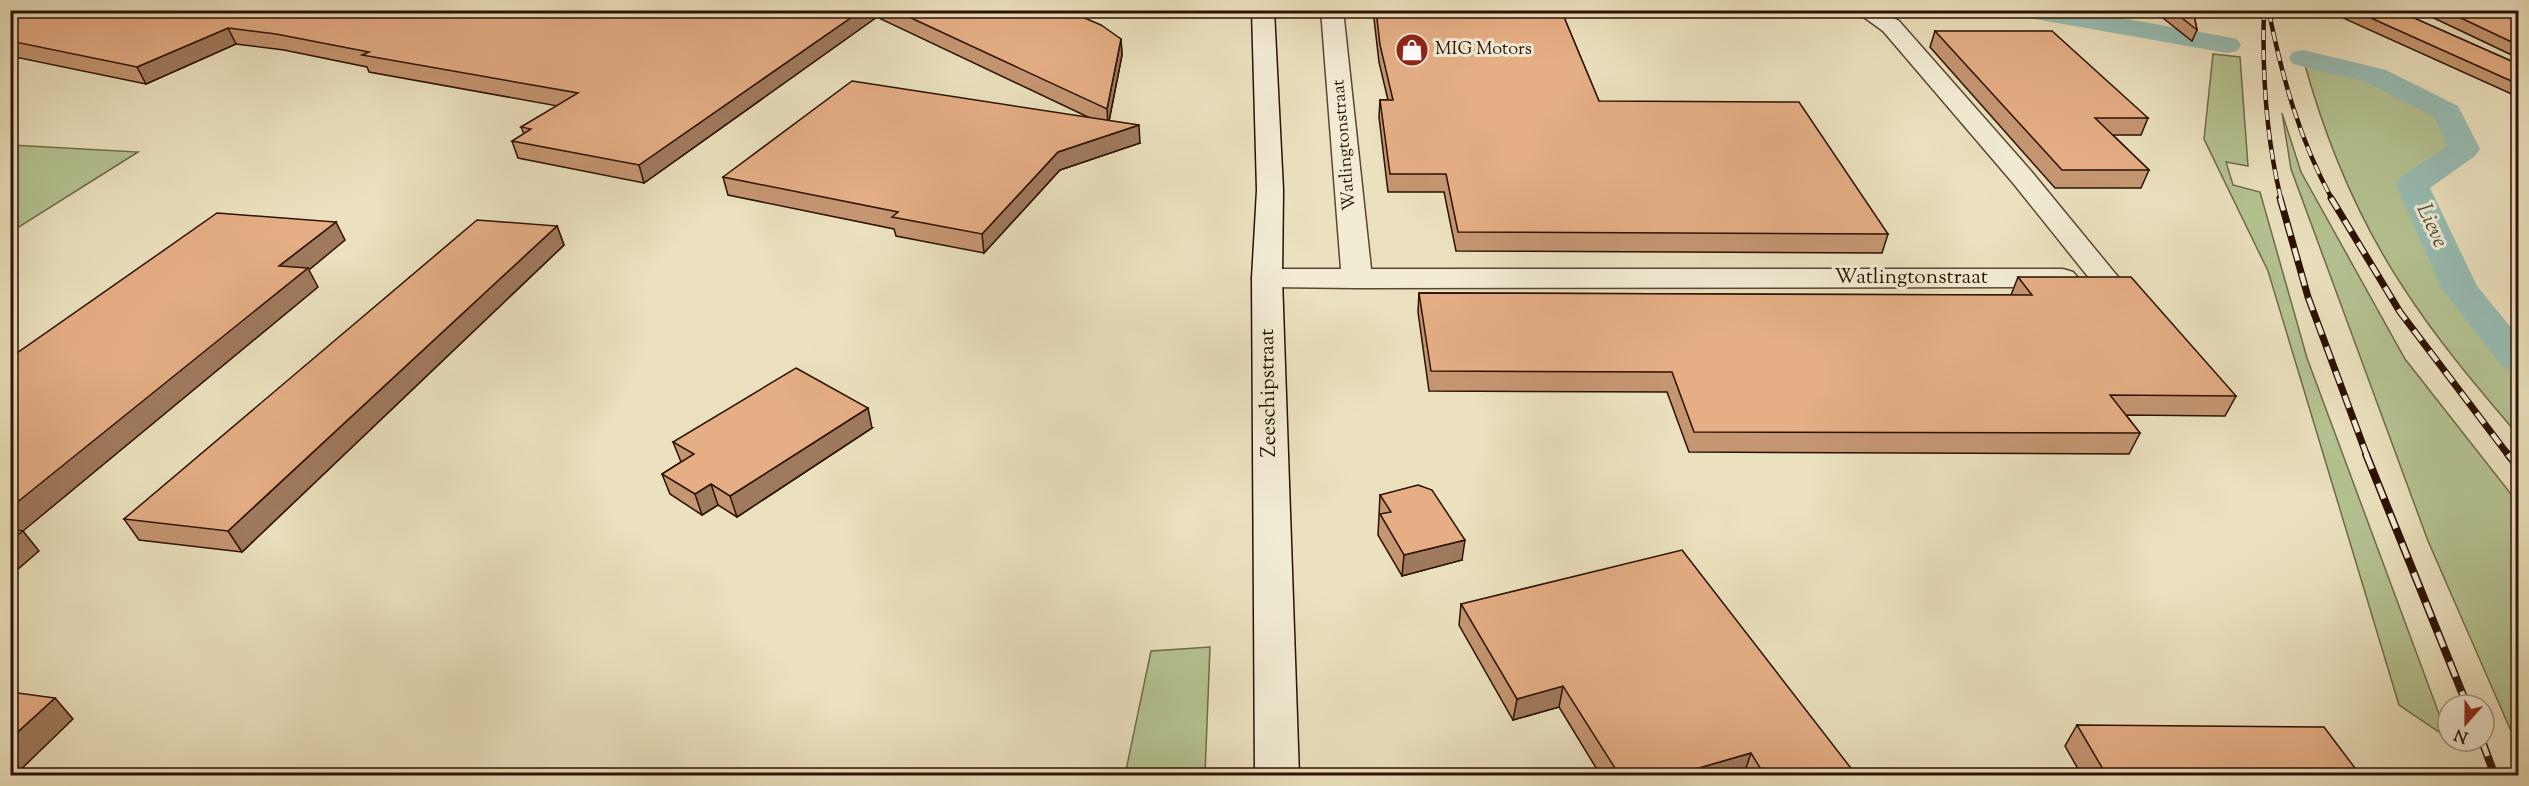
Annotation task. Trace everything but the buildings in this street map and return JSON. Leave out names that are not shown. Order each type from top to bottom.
[{"type":"street","name":"Zeeschipstraat","points":[[1263,10],[1270,190],[1267,278],[1277,776]]},
{"type":"street","name":"Watlingtonstraat","points":[[1332,10],[1357,279]]},
{"type":"street","name":"Watlingtonstraat","points":[[1267,278],[2104,278],[2022,177],[1891,26],[1864,10]]},
{"type":"green space","points":[[2213,54],[2240,57],[2248,166],[2226,162],[2233,185],[2260,192],[2307,358],[2436,706],[2436,730],[2399,705],[2268,271],[2204,139]]},
{"type":"green space","points":[[2303,58],[2376,76],[2447,112],[2464,149],[2412,185],[2460,289],[2518,360],[2518,435],[2444,345],[2386,260],[2357,205],[2332,148]]},
{"type":"green space","points":[[2282,113],[2301,172],[2405,359],[2518,503],[2518,747],[2428,541],[2291,169]]},
{"type":"green space","points":[[11,145],[138,152],[11,232]]},
{"type":"green space","points":[[1210,647],[1205,775],[1125,775],[1151,651]]},
{"type":"waterway","name":"Lieve","points":[[2029,10],[2227,45]]},
{"type":"waterway","name":"Lieve","points":[[2303,58],[2376,76],[2447,112],[2464,149],[2412,185],[2460,289],[2518,360]]},
{"type":"railway","points":[[2264,10],[2266,105],[2281,199]]},
{"type":"railway","points":[[2269,12],[2293,108],[2310,154],[2332,199]]},
{"type":"railway","points":[[2280,198],[2308,297],[2367,456]]},
{"type":"railway","points":[[2331,198],[2400,312],[2509,456]]},
{"type":"railway","points":[[2366,454],[2462,693]]},
{"type":"railway","points":[[2508,454],[2518,467]]},
{"type":"railway","points":[[2486,753],[2495,776]]},
{"type":"place","name":"MIG Motors","points":[[1412,50]]}]
